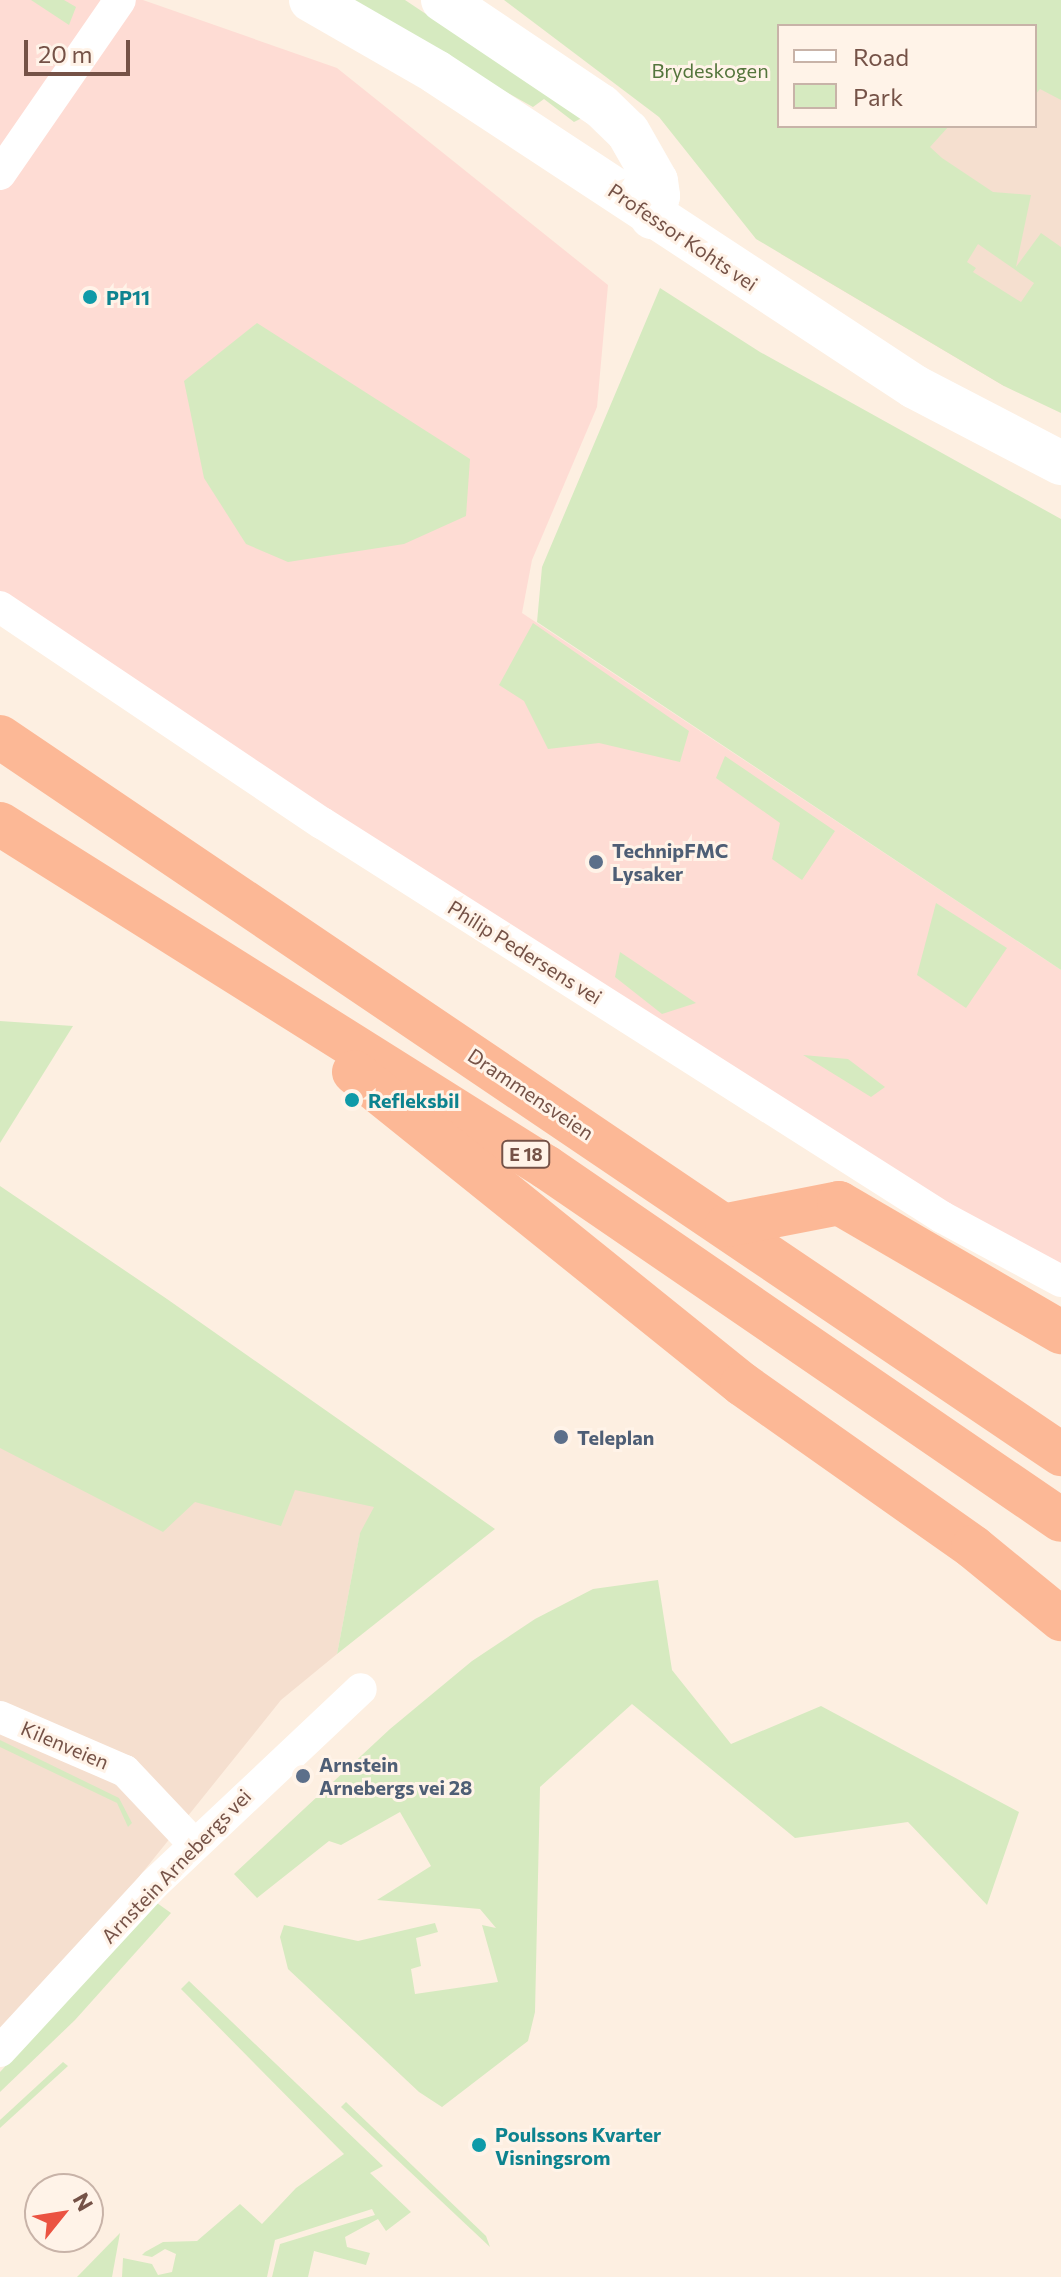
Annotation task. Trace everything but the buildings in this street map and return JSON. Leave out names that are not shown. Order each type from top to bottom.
[{"type":"highway","name":"Drammensveien","points":[[0,737],[727,1225],[1061,1454]]},
{"type":"highway","name":"E 18","points":[[0,824],[546,1167],[1061,1520]]},
{"type":"highway","name":"E 18","points":[[241,973],[371,1087],[630,1297],[742,1384],[973,1547],[1061,1619]]},
{"type":"highway","points":[[727,1225],[839,1203],[1061,1332]]},
{"type":"highway","name":"E 18","points":[[973,1547],[1061,1597]]},
{"type":"main road","name":"Professor Kohts vei","points":[[311,0],[436,72],[652,217],[915,387],[1061,463]]},
{"type":"main road","points":[[443,0],[601,106],[628,132],[656,181],[652,217]]},
{"type":"street","points":[[0,174],[120,0]]},
{"type":"street","name":"Philip Pedersens vei","points":[[0,607],[278,794],[942,1217],[1061,1281]]},
{"type":"street","name":"Arnstein Arnebergs vei","points":[[0,2051],[194,1844],[361,1689]]},
{"type":"street","name":"Kilenveien","points":[[0,1717],[125,1771],[194,1844]]},
{"type":"shaded area","points":[[0,0],[143,0],[337,68],[608,285],[597,407],[532,560],[522,613],[1061,970],[1061,1287],[0,618]]},
{"type":"shaded area","points":[[1037,42],[1061,48],[1061,312],[1035,296],[1004,386],[781,254],[855,128],[1037,128]]},
{"type":"shaded area","points":[[0,1259],[375,1507],[360,1534],[337,1654],[281,1700],[45,1994],[0,2033]]},
{"type":"green space","points":[[31,0],[64,0],[76,7],[69,25]]},
{"type":"green space","points":[[341,0],[405,0],[582,118],[574,122],[544,99],[533,107]]},
{"type":"green space","name":"Brydeskogen","points":[[504,0],[1061,0],[1061,100],[1040,89],[1037,93],[1037,24],[777,24],[777,128],[947,128],[930,147],[942,158],[993,192],[1031,195],[1016,267],[1041,233],[1061,247],[1061,413],[1004,386],[756,239],[659,117]],"holes":[[[978,244],[1034,283],[1021,302],[973,272],[976,268],[967,262]]]},
{"type":"green space","points":[[660,288],[760,352],[1061,519],[1061,970],[537,622],[542,567]]},
{"type":"green space","points":[[257,323],[470,459],[466,516],[404,544],[288,562],[246,544],[204,478],[184,381]]},
{"type":"green space","points":[[533,623],[689,731],[680,762],[599,743],[548,749],[524,701],[499,685]]},
{"type":"green space","points":[[725,756],[835,831],[802,880],[772,859],[780,823],[716,778]]},
{"type":"green space","points":[[936,903],[1007,948],[966,1008],[917,975]]},
{"type":"green space","points":[[620,952],[696,1003],[662,1014],[615,977]]},
{"type":"green space","points":[[0,1021],[73,1026],[0,1143]]},
{"type":"green space","points":[[803,1055],[848,1059],[885,1087],[871,1097]]},
{"type":"green space","points":[[0,1186],[495,1529],[337,1654],[360,1533],[374,1507],[295,1490],[281,1526],[195,1502],[163,1532],[0,1448]]},
{"type":"green space","points":[[658,1580],[672,1670],[731,1744],[821,1706],[1019,1812],[987,1905],[908,1822],[795,1838],[632,1704],[540,1787],[535,2012],[528,2041],[442,2107],[419,2092],[288,1969],[280,1937],[284,1925],[358,1941],[435,1923],[438,1932],[416,1938],[421,1966],[411,1969],[415,1994],[498,1982],[482,1925],[496,1928],[480,1909],[377,1900],[431,1866],[400,1812],[341,1845],[329,1841],[257,1898],[234,1874],[390,1729],[472,1661],[535,1619],[593,1589]]},
{"type":"green space","points":[[0,1740],[119,1798],[132,1823],[128,1827],[117,1803],[0,1747]]},
{"type":"green space","points":[[157,1903],[171,1913],[75,2020],[0,2092],[0,2072]]},
{"type":"green space","points":[[189,1981],[383,2166],[370,2173],[411,2212],[386,2231],[378,2219],[345,2237],[347,2247],[370,2253],[366,2265],[314,2251],[308,2277],[272,2277],[280,2244],[375,2215],[372,2209],[275,2240],[267,2277],[122,2277],[123,2258],[152,2264],[158,2275],[172,2272],[176,2254],[165,2249],[152,2257],[142,2255],[163,2242],[197,2241],[240,2204],[262,2224],[296,2188],[344,2154],[181,1989]]},
{"type":"green space","points":[[63,2062],[68,2066],[0,2128],[0,2120]]},
{"type":"green space","points":[[346,2102],[486,2236],[490,2247],[341,2107]]},
{"type":"green space","points":[[120,2233],[112,2277],[77,2277],[104,2253]]},
{"type":"place","name":"PP11","points":[[90,297]]},
{"type":"place","name":"TechnipFMC Lysaker","points":[[596,862]]},
{"type":"place","name":"Refleksbil","points":[[352,1100]]},
{"type":"place","name":"Teleplan","points":[[561,1437]]},
{"type":"place","name":"Arnstein Arnebergs vei 28","points":[[303,1776]]},
{"type":"place","name":"Poulssons Kvarter Visningsrom","points":[[479,2145]]}]
